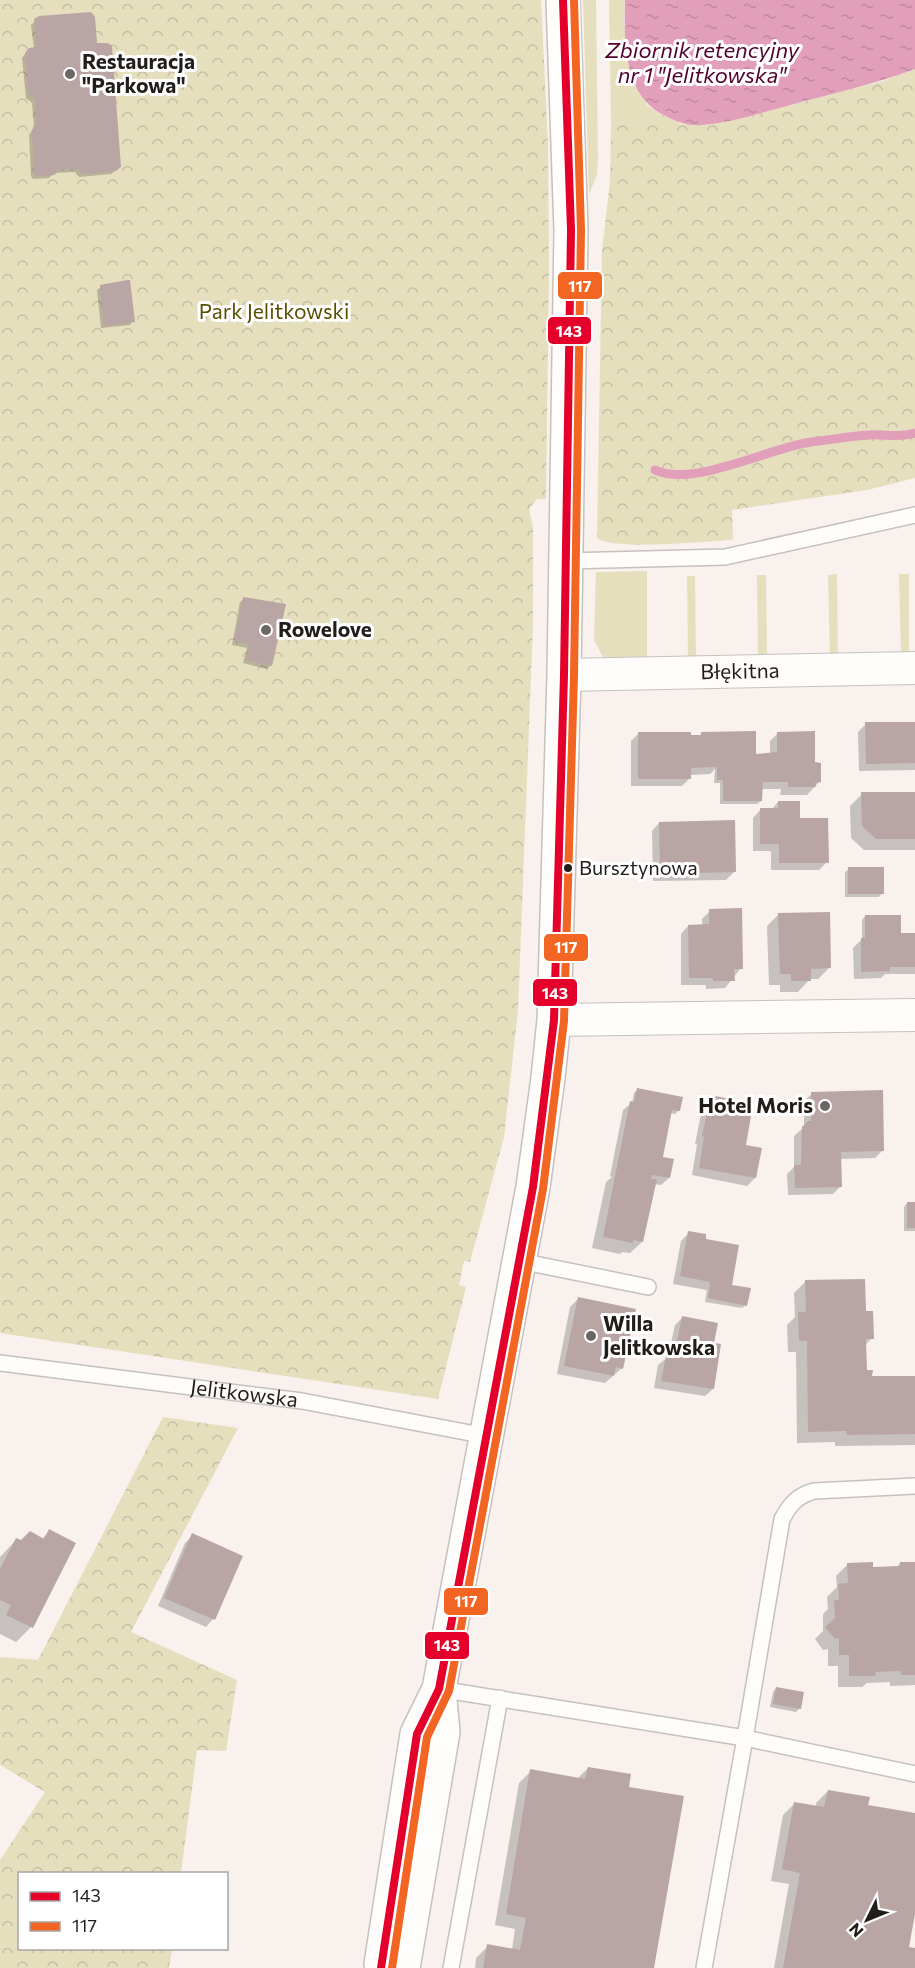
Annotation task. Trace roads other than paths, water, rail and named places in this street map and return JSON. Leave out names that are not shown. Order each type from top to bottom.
[{"type":"street","points":[[381,1968],[417,1734],[439,1689],[520,1261],[533,1187],[554,1020],[564,675],[571,230],[563,0]]},
{"type":"street","name":"Błękitna","points":[[564,675],[915,668]]},
{"type":"street","points":[[554,1020],[915,1015]]},
{"type":"street","points":[[403,1968],[443,1732],[439,1689]]},
{"type":"lane","points":[[566,561],[725,557],[915,515]]},
{"type":"lane","points":[[520,1261],[648,1287]]},
{"type":"lane","name":"Jelitkowska","points":[[0,1363],[302,1401],[486,1436]]},
{"type":"lane","points":[[704,1968],[782,1519],[790,1505],[800,1496],[814,1491],[915,1486]]},
{"type":"lane","points":[[439,1689],[745,1738],[915,1774]]},
{"type":"lane","points":[[451,1968],[500,1698]]},
{"type":"water","name":"Zbiornik retencyjny nr 1 \"Jelitkowska\"","points":[[625,0],[915,0],[915,69],[867,85],[735,120],[702,125],[684,124],[653,108],[642,96],[634,82],[626,50]]},
{"type":"waterway","points":[[655,470],[671,474],[689,474],[710,471],[811,442],[915,433]]},
{"type":"place","name":"Restauracja \"Parkowa\"","points":[[70,74]]},
{"type":"place","name":"Rowelove","points":[[266,630]]},
{"type":"place","name":"Bursztynowa","points":[[568,868]]},
{"type":"place","name":"Hotel Moris","points":[[825,1106]]},
{"type":"place","name":"Willa Jelitkowska","points":[[591,1336]]},
{"type":"park label","name":"Park Jelitkowski","points":[[274,312]]}]
